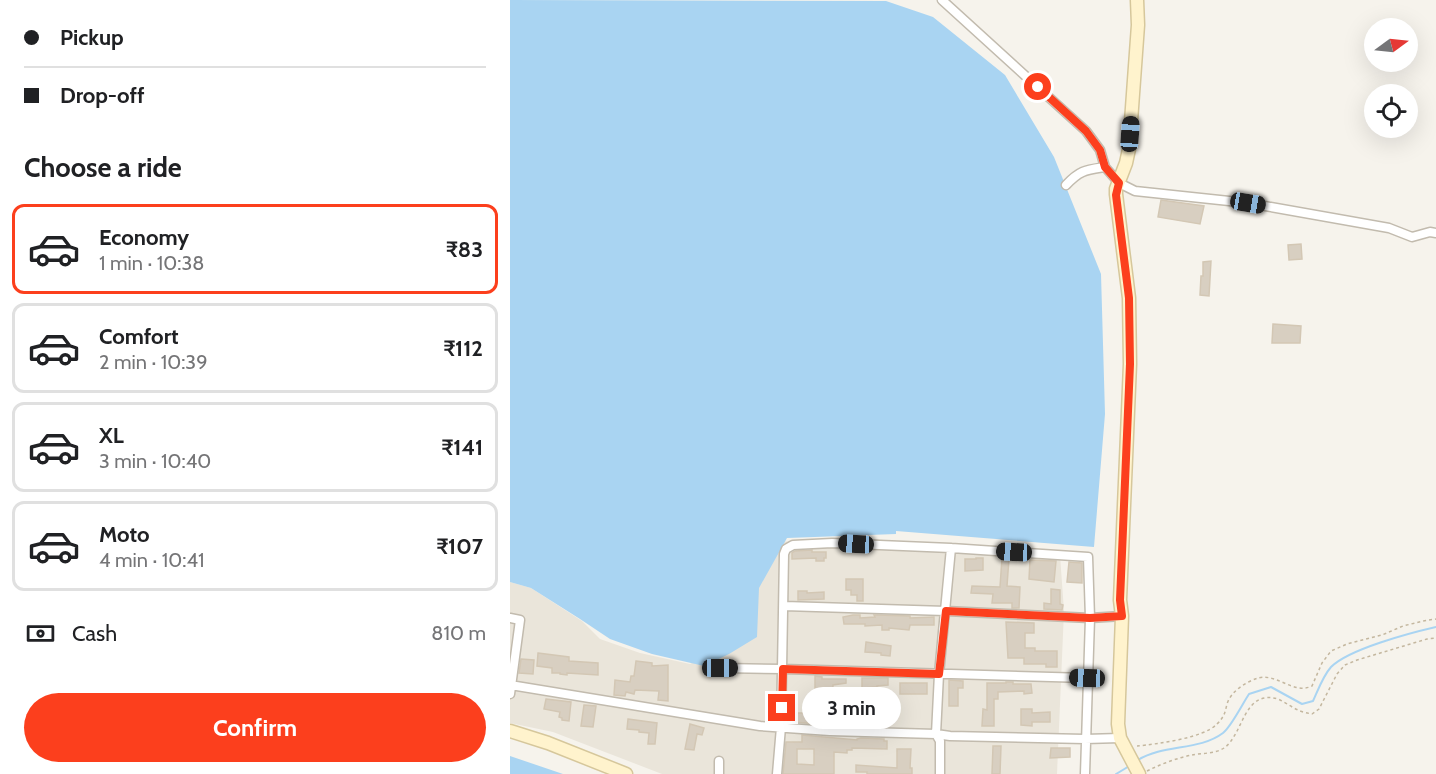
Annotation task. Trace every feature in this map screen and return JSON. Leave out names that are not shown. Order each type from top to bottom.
[{"type":"street","points":[[942,0],[1086,131],[1100,150],[1105,167],[1119,183],[1135,191],[1248,203],[1389,228],[1412,237],[1430,232],[1436,233]]},
{"type":"street","points":[[1137,0],[1138,25],[1129,148],[1116,195],[1129,298],[1130,364],[1120,600],[1122,616],[1118,724],[1124,745],[1140,774]]},
{"type":"street","points":[[1066,185],[1074,175],[1105,167]]},
{"type":"street","points":[[777,774],[783,669],[784,554],[789,546],[832,543],[1088,557],[1090,618],[1085,774]]},
{"type":"street","points":[[940,774],[940,741],[936,734],[939,674],[951,548]]},
{"type":"street","points":[[784,606],[1090,618],[1122,616]]},
{"type":"street","points":[[510,618],[520,620],[510,688],[760,726],[950,736],[1085,739],[1124,745]]},
{"type":"street","points":[[720,668],[1087,678]]},
{"type":"street","points":[[510,731],[548,743],[626,774]]},
{"type":"street","points":[[719,761],[719,774]]},
{"type":"path","points":[[1124,745],[1151,745],[1195,736],[1210,730],[1226,714],[1228,702],[1233,694],[1245,684],[1260,677],[1307,689],[1312,687],[1322,663],[1331,651],[1403,626],[1436,619]]},
{"type":"path","points":[[1140,774],[1179,758],[1223,748],[1232,738],[1248,710],[1263,698],[1276,699],[1300,711],[1312,714],[1318,709],[1337,674],[1345,665],[1436,638]]},
{"type":"shaded area","points":[[872,539],[1060,555],[1064,611],[1057,774],[662,774],[553,732],[510,723],[510,582],[531,588],[582,621],[600,639],[640,653],[690,664],[714,652],[769,542]]},
{"type":"water","points":[[510,0],[886,1],[933,17],[1005,75],[1054,157],[1101,274],[1105,414],[1094,547],[896,531],[896,534],[787,538],[759,588],[757,637],[704,666],[652,654],[610,639],[531,588],[510,582]]},
{"type":"water","points":[[510,756],[563,774],[510,774]]},
{"type":"building","points":[[1161,200],[1204,206],[1200,224],[1158,217]]},
{"type":"building","points":[[1301,244],[1302,259],[1289,260],[1288,245]]},
{"type":"building","points":[[1211,261],[1209,296],[1200,295],[1203,262]]},
{"type":"building","points":[[1273,324],[1301,326],[1300,343],[1272,343]]},
{"type":"building","points":[[812,550],[812,552],[826,552],[824,561],[816,561],[816,558],[792,559],[792,553],[795,551]]},
{"type":"building","points":[[983,558],[983,570],[965,571],[965,559]]},
{"type":"building","points":[[1002,558],[1009,558],[1007,586],[1020,587],[1019,608],[1012,608],[1012,603],[992,603],[993,594],[971,593],[972,586],[1000,587]]},
{"type":"building","points":[[1030,560],[1056,561],[1054,582],[1029,579]]},
{"type":"building","points":[[1069,562],[1082,563],[1082,583],[1067,582]]},
{"type":"building","points":[[846,579],[863,579],[863,601],[857,601],[857,595],[851,595],[851,590],[846,590]]},
{"type":"building","points":[[1051,589],[1060,590],[1062,610],[1044,609],[1044,603],[1051,604]]},
{"type":"building","points":[[798,591],[824,592],[824,599],[798,600]]},
{"type":"building","points":[[860,615],[860,618],[875,617],[874,615],[934,617],[934,625],[910,625],[909,630],[889,628],[889,630],[882,630],[882,625],[844,624],[843,617]]},
{"type":"building","points":[[1006,622],[1034,623],[1034,633],[1025,633],[1025,648],[1035,648],[1035,651],[1057,651],[1057,667],[1046,667],[1046,664],[1024,664],[1024,658],[1008,658]]},
{"type":"building","points":[[866,642],[891,646],[890,656],[865,652]]},
{"type":"building","points":[[538,653],[569,657],[569,661],[598,663],[598,675],[552,673],[552,668],[537,666]]},
{"type":"building","points":[[521,659],[534,660],[533,674],[519,673]]},
{"type":"building","points":[[636,661],[652,663],[652,666],[668,665],[668,701],[658,700],[659,691],[635,690],[634,694],[626,692],[625,696],[614,695],[615,680],[630,682],[631,676],[634,676]]},
{"type":"building","points":[[815,676],[822,677],[822,679],[846,679],[846,683],[833,685],[832,702],[838,703],[837,709],[830,708],[830,725],[794,722],[794,713],[806,713],[805,703],[815,703]]},
{"type":"building","points":[[862,678],[888,678],[888,685],[862,688]]},
{"type":"building","points":[[949,680],[963,681],[963,688],[958,688],[958,706],[949,706]]},
{"type":"building","points":[[900,683],[927,683],[927,694],[900,694]]},
{"type":"building","points":[[987,683],[1031,684],[1032,693],[998,692],[998,699],[994,699],[994,726],[982,726],[983,709],[987,710]]},
{"type":"building","points":[[546,699],[571,702],[569,721],[559,717],[560,712],[544,709]]},
{"type":"building","points":[[861,703],[870,703],[870,723],[884,723],[884,726],[860,725]]},
{"type":"building","points":[[584,705],[596,706],[593,727],[581,726]]},
{"type":"building","points":[[1021,709],[1032,709],[1032,713],[1050,712],[1050,722],[1032,722],[1032,726],[1021,725]]},
{"type":"building","points":[[628,719],[657,723],[655,744],[648,744],[649,733],[627,729]]},
{"type":"building","points":[[690,724],[704,728],[702,735],[697,734],[694,750],[685,749]]},
{"type":"building","points":[[802,735],[857,740],[861,738],[884,739],[887,741],[887,749],[852,748],[852,750],[847,750],[847,753],[834,752],[834,774],[783,774],[786,742],[802,742]],"holes":[[[797,749],[814,749],[814,765],[797,764]]]},
{"type":"building","points":[[993,746],[1001,746],[1000,774],[992,774]]},
{"type":"building","points":[[1051,748],[1070,748],[1070,757],[1050,758]]},
{"type":"building","points":[[897,749],[911,749],[912,774],[856,772],[856,765],[897,768]]},
{"type":"waterway","points":[[1138,760],[1148,755],[1214,739],[1226,730],[1249,694],[1271,687],[1302,704],[1313,701],[1331,667],[1340,660],[1380,642],[1436,627]]},
{"type":"waterway","points":[[1116,774],[1131,765]]},
{"type":"route","points":[[782,708],[783,669],[939,674],[946,611],[1090,618],[1122,616],[1120,600],[1130,364],[1129,298],[1116,195],[1119,183],[1105,167],[1100,150],[1086,131],[1038,87]]}]
